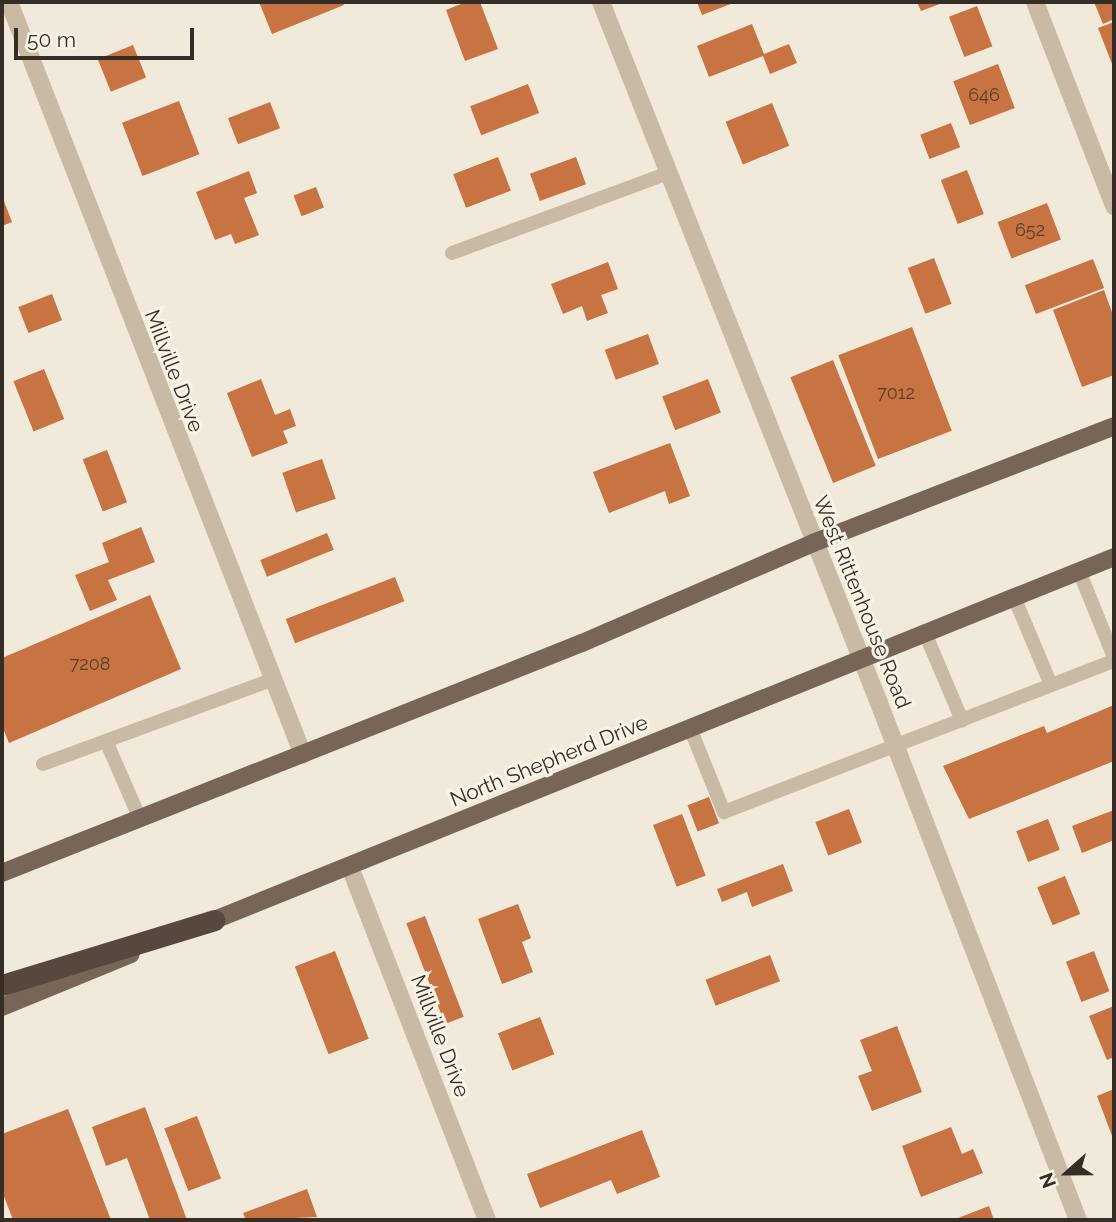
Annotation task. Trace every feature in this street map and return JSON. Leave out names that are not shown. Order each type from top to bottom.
[{"type":"highway","points":[[2,985],[214,920]]},
{"type":"main road","points":[[2,873],[582,643],[813,542],[1114,426]]},
{"type":"main road","name":"North Shepherd Drive","points":[[2,1007],[1114,557]]},
{"type":"street","name":"Millville Drive","points":[[9,2],[271,680],[303,755]]},
{"type":"street","name":"West Rittenhouse Road","points":[[600,2],[895,745],[1078,1220]]},
{"type":"street","points":[[1035,2],[1114,205]]},
{"type":"street","name":"Millville Drive","points":[[349,867],[487,1220]]},
{"type":"lane","points":[[452,253],[668,173]]},
{"type":"lane","points":[[690,728],[724,812],[1051,685],[1114,659],[1079,571]]},
{"type":"lane","points":[[1014,597],[1051,685]]},
{"type":"lane","points":[[925,633],[962,720]]},
{"type":"lane","points":[[43,764],[271,680]]},
{"type":"lane","points":[[106,741],[140,818]]},
{"type":"building","points":[[259,2],[342,2],[344,5],[272,34]]},
{"type":"building","points":[[466,2],[480,2],[498,49],[465,61],[446,10]]},
{"type":"building","points":[[697,2],[736,2],[702,15]]},
{"type":"building","points":[[917,2],[945,2],[921,11]]},
{"type":"building","points":[[1094,2],[1114,2],[1114,19],[1103,24]]},
{"type":"building","points":[[977,6],[992,46],[964,57],[949,17]]},
{"type":"building","points":[[1114,22],[1114,69],[1098,28]]},
{"type":"building","points":[[752,24],[764,54],[789,44],[797,63],[770,74],[763,56],[709,77],[697,46]]},
{"type":"building","points":[[133,45],[146,77],[111,92],[98,59]]},
{"type":"building","points":[[998,64],[1015,108],[970,125],[953,81]]},
{"type":"building","points":[[528,84],[539,113],[481,135],[470,106]]},
{"type":"building","points":[[179,101],[199,154],[142,176],[122,123]]},
{"type":"building","points":[[270,102],[280,128],[238,144],[228,118]]},
{"type":"building","points":[[772,103],[789,146],[743,164],[726,122]]},
{"type":"building","points":[[951,123],[960,147],[930,159],[920,135]]},
{"type":"building","points":[[498,157],[511,191],[466,208],[453,174]]},
{"type":"building","points":[[576,157],[586,184],[540,201],[530,174]]},
{"type":"building","points":[[967,170],[984,214],[958,224],[941,180]]},
{"type":"building","points":[[249,171],[257,193],[244,198],[259,235],[235,244],[231,234],[215,240],[196,192]]},
{"type":"building","points":[[316,187],[324,208],[301,216],[294,196]]},
{"type":"building","points":[[2,196],[12,222],[2,226]]},
{"type":"building","points":[[1047,203],[1061,239],[1011,258],[998,222]]},
{"type":"building","points":[[934,258],[952,304],[925,314],[908,268]]},
{"type":"building","points":[[1093,259],[1104,288],[1036,314],[1025,285]]},
{"type":"building","points":[[608,262],[618,289],[601,295],[608,313],[587,321],[582,306],[563,314],[551,284]]},
{"type":"building","points":[[1104,290],[1114,318],[1114,375],[1082,387],[1053,310]]},
{"type":"building","points":[[52,294],[62,320],[28,333],[18,307]]},
{"type":"building","points":[[912,327],[952,431],[878,459],[838,355]]},
{"type":"building","points":[[648,334],[659,364],[616,380],[605,350]]},
{"type":"building","points":[[833,360],[876,466],[833,483],[790,377]]},
{"type":"building","points":[[44,369],[64,419],[34,431],[13,381]]},
{"type":"building","points":[[261,379],[275,415],[290,409],[296,426],[283,431],[288,443],[252,457],[227,393]]},
{"type":"building","points":[[708,379],[721,413],[675,430],[662,397]]},
{"type":"building","points":[[670,443],[690,496],[669,504],[665,491],[609,513],[593,472]]},
{"type":"building","points":[[107,450],[127,502],[103,512],[83,459]]},
{"type":"building","points":[[322,459],[336,499],[296,512],[282,473]]},
{"type":"building","points":[[141,527],[155,562],[108,580],[117,600],[90,611],[75,575],[109,562],[102,543]]},
{"type":"building","points":[[327,533],[334,550],[267,577],[260,560]]},
{"type":"building","points":[[395,577],[404,601],[295,643],[286,619]]},
{"type":"building","points":[[150,595],[181,669],[9,743],[2,726],[2,658]]},
{"type":"building","points":[[1114,705],[1114,761],[969,819],[943,766],[1044,726],[1047,733]]},
{"type":"building","points":[[709,797],[719,823],[698,831],[688,805]]},
{"type":"building","points":[[849,809],[862,843],[828,856],[815,822]]},
{"type":"building","points":[[1114,810],[1114,840],[1082,853],[1072,826]]},
{"type":"building","points":[[682,814],[706,876],[677,887],[653,825]]},
{"type":"building","points":[[1048,819],[1060,850],[1028,862],[1016,831]]},
{"type":"building","points":[[783,864],[793,891],[752,907],[747,892],[722,902],[717,889]]},
{"type":"building","points":[[1065,876],[1080,914],[1053,925],[1037,887]]},
{"type":"building","points":[[518,904],[531,938],[522,942],[533,972],[502,984],[478,919]]},
{"type":"building","points":[[425,916],[464,1017],[445,1024],[406,923]]},
{"type":"building","points":[[335,951],[369,1039],[329,1054],[295,966]]},
{"type":"building","points":[[1094,951],[1109,991],[1081,1002],[1066,962]]},
{"type":"building","points":[[770,955],[780,981],[716,1006],[706,980]]},
{"type":"building","points":[[1114,1006],[1114,1057],[1107,1060],[1089,1016]]},
{"type":"building","points":[[540,1017],[554,1054],[512,1070],[498,1033]]},
{"type":"building","points":[[897,1026],[922,1092],[872,1111],[858,1076],[872,1071],[860,1040]]},
{"type":"building","points":[[1114,1089],[1114,1141],[1097,1096]]},
{"type":"building","points":[[145,1107],[187,1220],[150,1220],[127,1158],[106,1166],[92,1127]]},
{"type":"building","points":[[68,1109],[111,1220],[13,1220],[2,1191],[2,1134]]},
{"type":"building","points":[[197,1116],[221,1179],[188,1191],[164,1129]]},
{"type":"building","points":[[951,1127],[962,1154],[973,1149],[983,1173],[921,1197],[902,1146]]},
{"type":"building","points":[[642,1130],[660,1177],[617,1194],[611,1180],[540,1208],[527,1174]]},
{"type":"building","points":[[307,1189],[317,1217],[246,1220],[243,1213]]},
{"type":"building","points":[[989,1206],[994,1220],[953,1220]]}]
